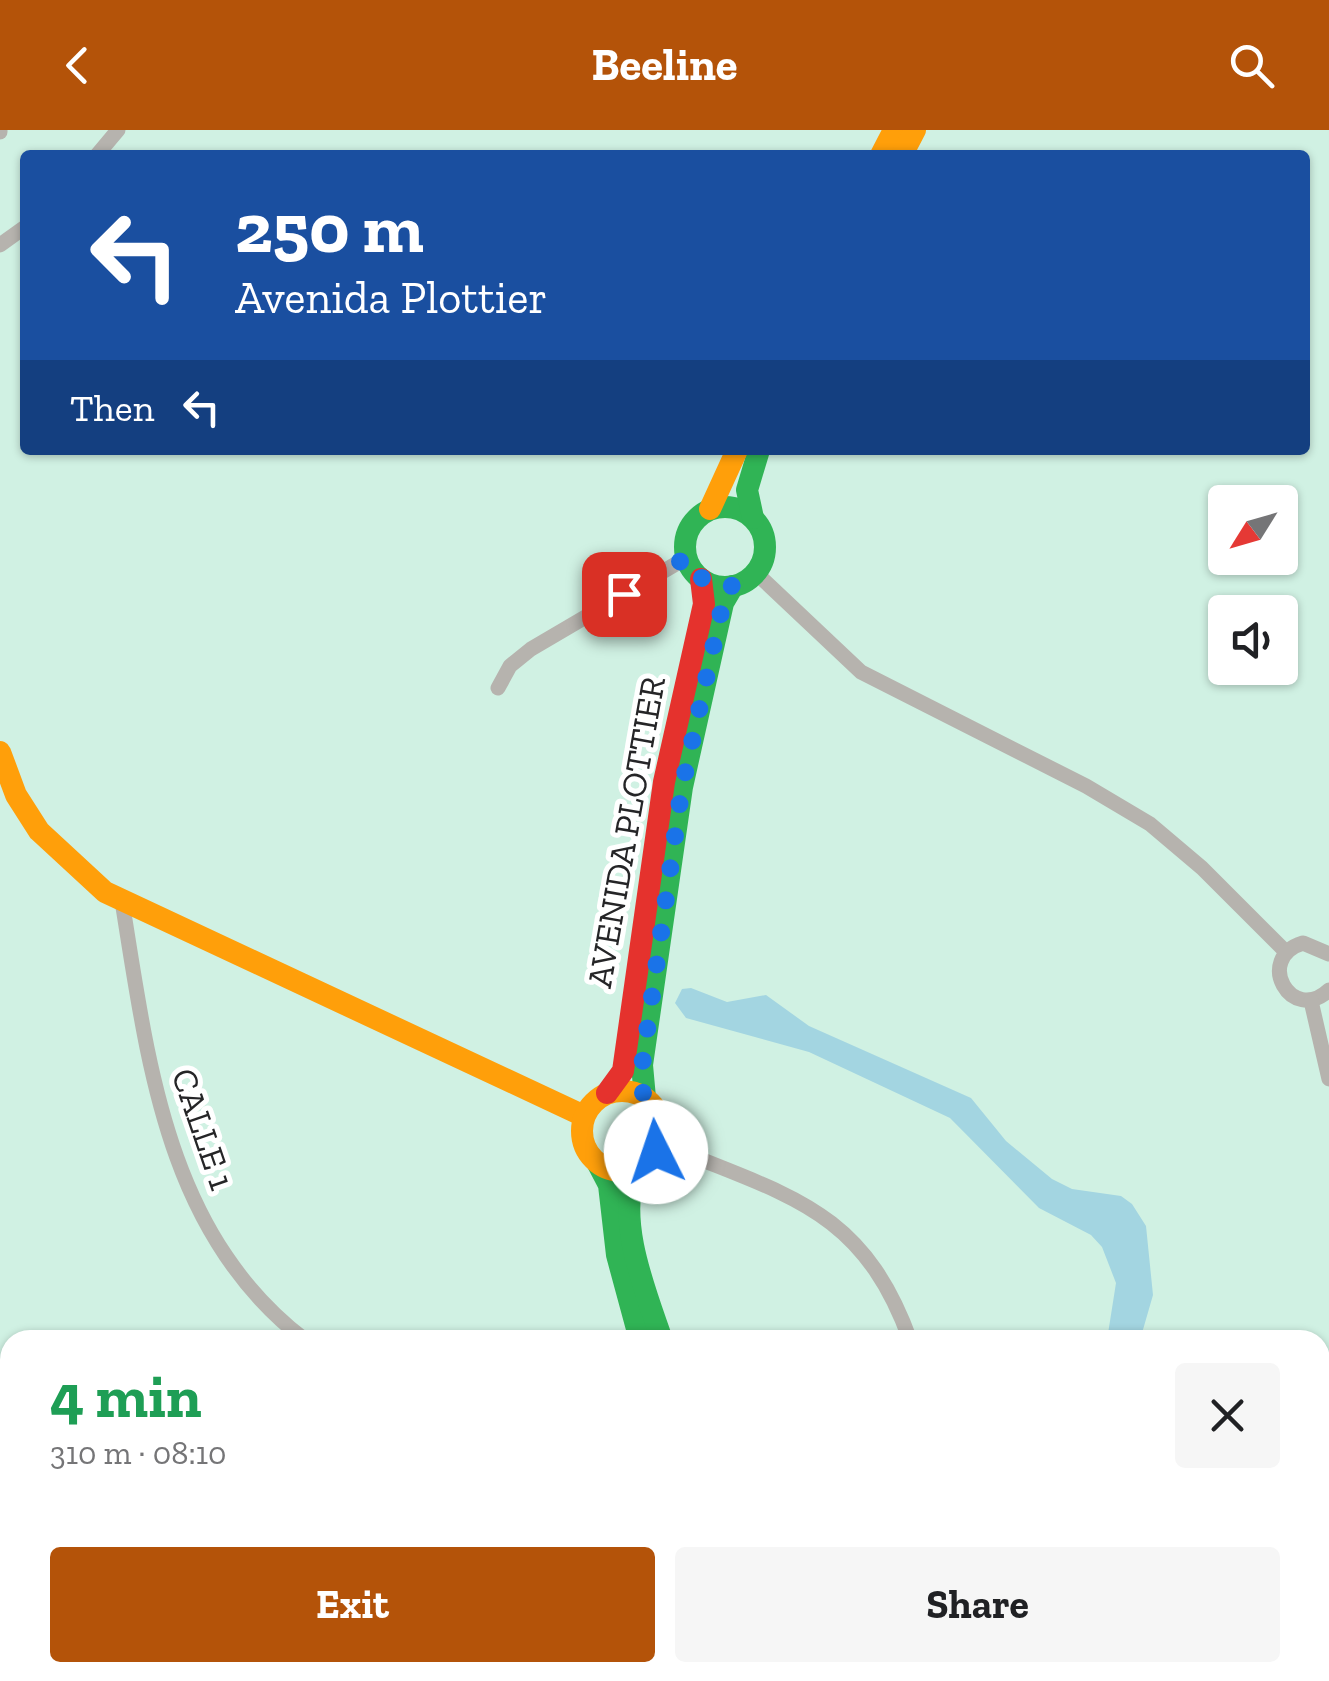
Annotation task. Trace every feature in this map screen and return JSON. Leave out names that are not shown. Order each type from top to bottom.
[{"type":"street","points":[[101,150],[118,130]]},
{"type":"street","points":[[734,455],[723,490],[710,509],[690,526],[686,558],[701,579],[733,586],[756,573],[765,542],[753,518],[747,490],[758,455]]},
{"type":"street","points":[[710,509],[730,506],[753,518]]},
{"type":"street","points":[[498,688],[510,666],[531,649],[686,558]]},
{"type":"street","points":[[756,573],[861,672],[1102,795],[1150,824],[1202,868],[1286,952]]},
{"type":"street","name":"AVENIDA PLOTTIER","points":[[584,1116],[623,1071],[664,782],[704,604],[701,579]]},
{"type":"street","name":"AVENIDA PLOTTIER","points":[[661,1143],[661,1120],[645,1098],[642,1066],[682,787],[723,603],[733,586]]},
{"type":"street","points":[[0,752],[10,788],[40,834],[85,876],[122,901],[584,1116],[583,1142],[608,1185],[620,1269],[637,1330]]},
{"type":"street","name":"CALLE 1","points":[[122,901],[149,1064],[177,1166],[234,1266],[293,1330]]},
{"type":"street","points":[[1329,954],[1303,943],[1286,952],[1278,968],[1281,986],[1294,998],[1311,1001],[1329,990]]},
{"type":"street","points":[[1311,1001],[1329,1079]]},
{"type":"street","points":[[607,1093],[627,1091],[645,1098]]},
{"type":"street","points":[[598,1164],[616,1171],[636,1169],[652,1157],[661,1143],[834,1223],[874,1263],[905,1330]]},
{"type":"street","points":[[636,1169],[630,1185],[639,1263],[659,1330]]},
{"type":"green space","points":[[0,130],[1329,130],[1329,1330],[0,1330]]},
{"type":"water","points":[[691,988],[727,1002],[766,995],[809,1026],[971,1098],[1006,1141],[1052,1179],[1072,1189],[1121,1196],[1132,1204],[1146,1226],[1153,1295],[1143,1330],[1109,1330],[1116,1283],[1102,1247],[1091,1235],[1039,1208],[950,1118],[809,1052],[686,1018],[675,1003],[682,989]]},
{"type":"traffic: fast","points":[[753,518],[747,490],[758,455]]},
{"type":"traffic: fast","points":[[717,507],[733,507],[754,518],[765,547],[754,576],[733,587],[717,587],[703,581],[691,569],[685,555],[685,539],[691,525],[703,513],[717,507]]},
{"type":"traffic: fast","points":[[645,1098],[642,1065],[682,787],[723,603],[733,586]]},
{"type":"traffic: fast","points":[[598,1164],[609,1185],[617,1255],[637,1330]]},
{"type":"traffic: fast","points":[[636,1169],[629,1211],[631,1233],[659,1330]]},
{"type":"traffic: slow","points":[[884,150],[894,130]]},
{"type":"traffic: slow","points":[[905,150],[915,130]]},
{"type":"traffic: slow","points":[[710,509],[735,455]]},
{"type":"traffic: slow","points":[[0,752],[16,795],[39,831],[105,892],[584,1116]]},
{"type":"traffic: slow","points":[[614,1091],[630,1091],[651,1102],[662,1131],[651,1160],[630,1171],[614,1171],[600,1165],[588,1153],[582,1139],[582,1123],[588,1109],[600,1097],[614,1091]]},
{"type":"traffic: jam","points":[[607,1093],[623,1071],[664,782],[704,604],[701,579]]},
{"type":"route","points":[[624,594],[686,558],[706,583],[733,586],[723,603],[682,787],[642,1066],[642,1091],[662,1126],[662,1140],[656,1152]]}]
